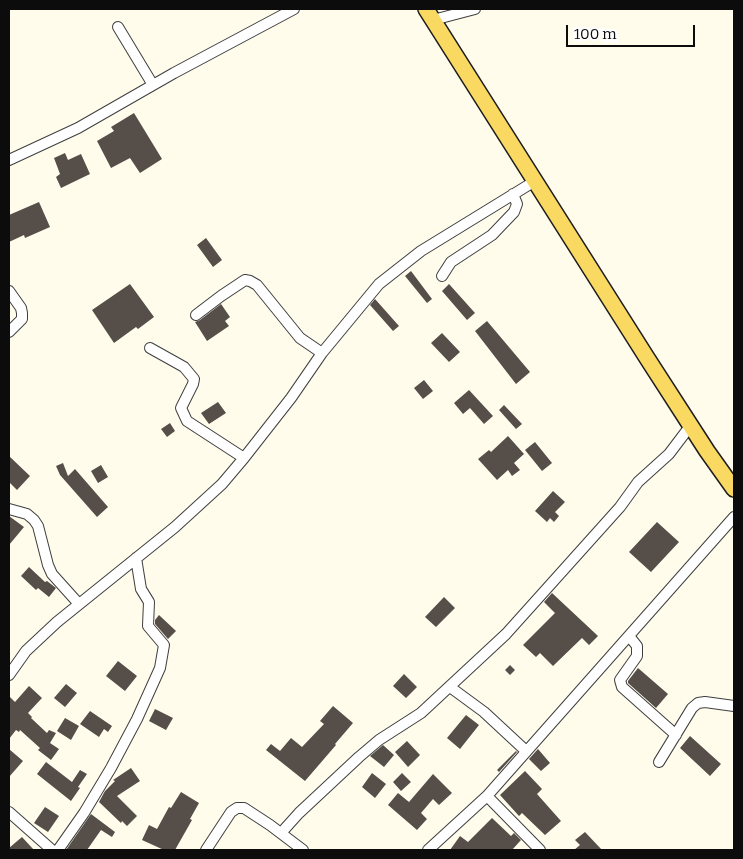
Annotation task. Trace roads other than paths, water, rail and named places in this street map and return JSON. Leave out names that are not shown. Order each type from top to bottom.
[{"type":"main road","points":[[429,14],[691,425],[734,489]]},
{"type":"street","points":[[9,160],[78,128],[294,9]]},
{"type":"street","points":[[429,14],[475,9]]},
{"type":"street","points":[[118,27],[153,85]]},
{"type":"street","points":[[9,675],[26,651],[79,604],[175,527],[222,484],[291,398],[322,353],[379,284],[420,251],[535,181]]},
{"type":"street","points":[[442,276],[451,262],[492,235],[514,212],[517,204],[513,194]]},
{"type":"street","points":[[196,315],[245,280],[250,280],[257,285],[300,338],[322,353]]},
{"type":"street","points":[[9,290],[21,308],[22,313],[22,319],[9,332]]},
{"type":"street","points":[[150,348],[184,367],[194,379],[181,408],[187,422],[244,458]]},
{"type":"street","points":[[281,833],[299,813],[359,757],[379,740],[421,713],[522,618],[620,506],[638,482],[674,448],[691,425]]},
{"type":"street","points":[[9,509],[27,514],[34,520],[38,526],[52,574],[79,604]]},
{"type":"street","points":[[428,850],[487,796],[734,517]]},
{"type":"street","points":[[58,850],[84,813],[111,768],[137,719],[160,668],[164,645],[148,626],[149,602],[141,589],[136,558]]},
{"type":"street","points":[[629,636],[637,646],[637,656],[620,680],[622,687],[676,736]]},
{"type":"street","points":[[450,687],[484,712],[526,751]]},
{"type":"street","points":[[659,762],[692,708],[705,702],[734,706]]},
{"type":"street","points":[[487,796],[540,850]]},
{"type":"street","points":[[206,850],[231,812],[237,808],[244,808],[302,850]]},
{"type":"street","points":[[9,812],[52,850]]}]
